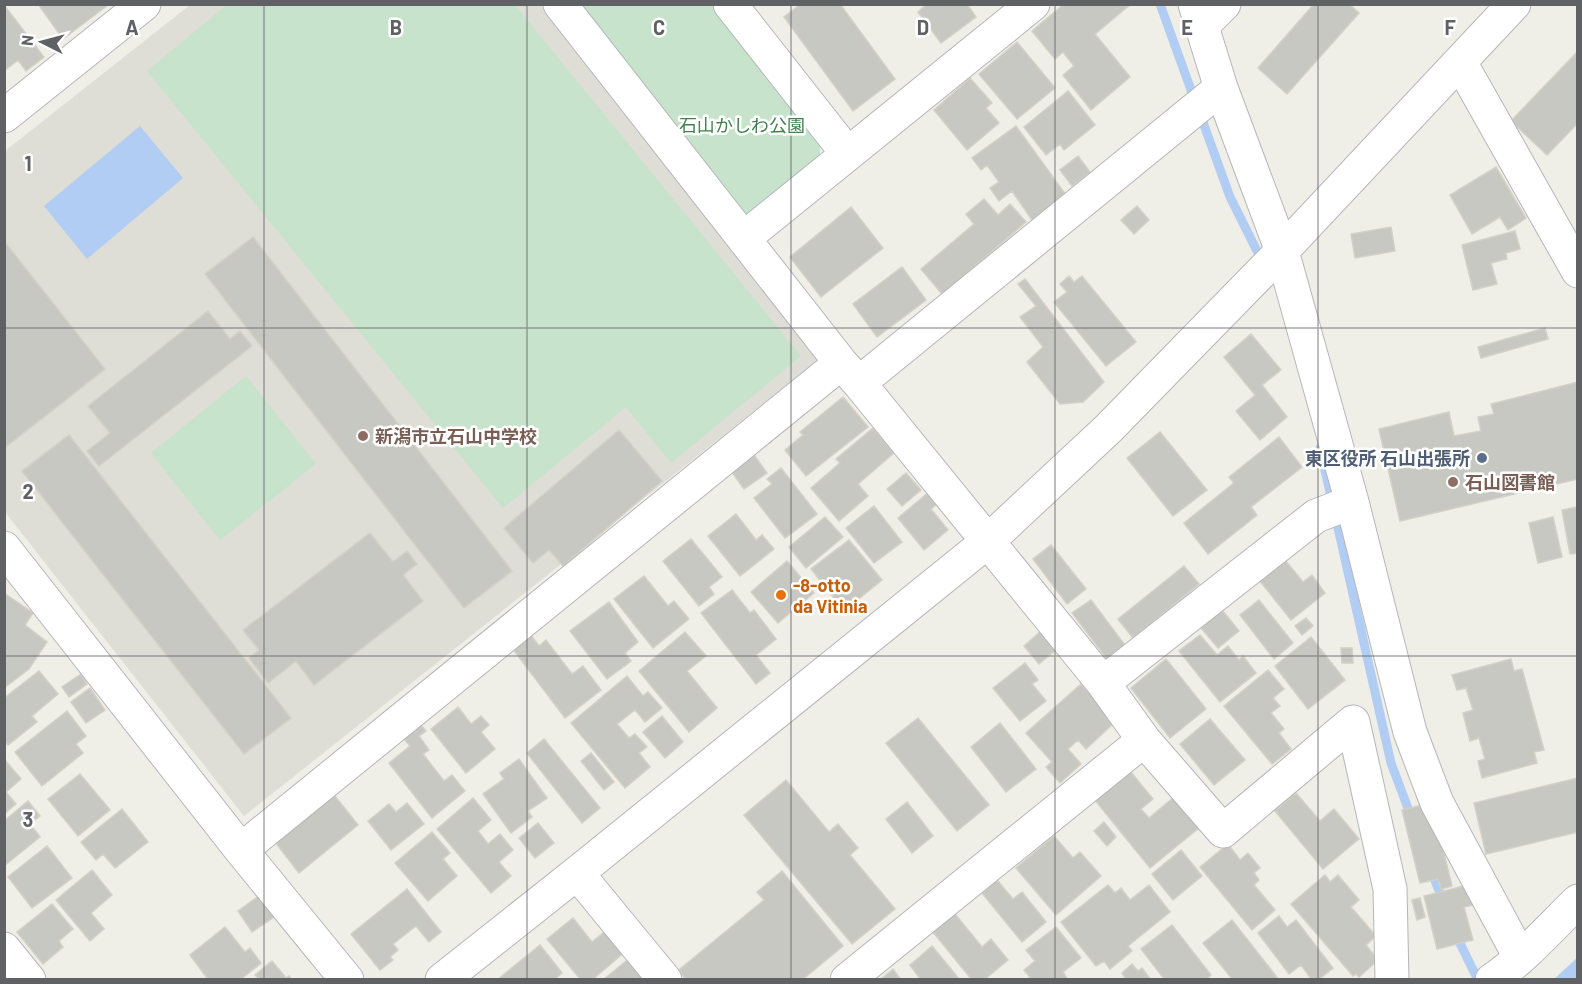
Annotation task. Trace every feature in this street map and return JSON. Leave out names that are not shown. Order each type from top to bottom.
[{"type":"street","points":[[5,114],[144,4]]},
{"type":"street","points":[[560,4],[850,373],[1103,683],[1144,740],[1223,831],[1353,722],[1390,889],[1392,980]]},
{"type":"street","points":[[744,238],[1032,4]]},
{"type":"street","points":[[442,980],[987,542],[1108,429],[1282,251],[1514,4]]},
{"type":"street","points":[[731,5],[847,153]]},
{"type":"street","points":[[1207,12],[1221,88],[1282,251],[1352,502],[1407,721],[1437,803],[1520,957]]},
{"type":"street","points":[[1460,62],[1578,271]]},
{"type":"street","points":[[241,850],[850,373],[1221,88]]},
{"type":"street","points":[[1103,683],[1316,516],[1352,502]]},
{"type":"street","points":[[4,548],[241,850],[347,980]]},
{"type":"street","points":[[847,980],[1144,740]]},
{"type":"street","points":[[577,873],[665,980]]},
{"type":"street","points":[[1492,980],[1520,957],[1578,901]]},
{"type":"street","points":[[4,949],[29,980]]},
{"type":"shaded area","name":"新潟市立石山中学校","points":[[190,5],[541,5],[818,360],[244,816],[5,512],[5,151]]},
{"type":"green space","points":[[228,4],[515,5],[801,356],[671,463],[626,407],[503,508],[147,71]]},
{"type":"green space","name":"石山かしわ公園","points":[[578,5],[717,5],[820,133],[820,158],[746,222]]},
{"type":"green space","points":[[246,376],[316,464],[220,540],[151,453]]},
{"type":"water","points":[[140,126],[183,178],[87,259],[44,206]]},
{"type":"water","points":[[1577,958],[1577,979],[1554,979]]},
{"type":"building","points":[[38,4],[107,4],[108,5],[63,39]]},
{"type":"building","points":[[801,4],[840,4],[895,79],[853,111],[784,17]]},
{"type":"building","points":[[927,4],[967,4],[976,17],[941,43],[918,12]]},
{"type":"building","points":[[1064,4],[1131,4],[1095,34],[1130,77],[1091,110],[1063,75],[1074,66],[1063,52],[1055,59],[1032,31]]},
{"type":"building","points":[[1314,4],[1349,4],[1359,13],[1287,94],[1258,68]]},
{"type":"building","points":[[4,5],[44,57],[26,71],[18,60],[4,71]]},
{"type":"building","points":[[1017,42],[1055,88],[1017,119],[979,74]]},
{"type":"building","points":[[1578,51],[1578,123],[1547,155],[1511,121]]},
{"type":"building","points":[[970,78],[992,103],[986,108],[999,123],[967,150],[934,110]]},
{"type":"building","points":[[1068,91],[1095,125],[1064,150],[1060,144],[1046,155],[1024,127]]},
{"type":"building","points":[[1016,126],[1066,195],[1032,220],[1012,191],[999,201],[990,188],[999,182],[987,165],[981,170],[972,158]]},
{"type":"building","points":[[1078,156],[1090,172],[1072,186],[1060,170]]},
{"type":"building","points":[[1496,167],[1526,218],[1508,230],[1500,217],[1472,234],[1450,195]]},
{"type":"building","points":[[984,199],[998,215],[1010,204],[1026,222],[942,294],[921,269],[974,224],[966,214]]},
{"type":"building","points":[[1137,206],[1149,220],[1134,234],[1121,220]]},
{"type":"building","points":[[851,207],[883,248],[821,297],[790,257]]},
{"type":"building","points":[[1391,227],[1395,251],[1355,258],[1351,234]]},
{"type":"building","points":[[1515,231],[1520,249],[1506,253],[1507,259],[1491,263],[1497,284],[1473,290],[1462,245]]},
{"type":"building","points":[[253,237],[512,571],[464,608],[205,274]]},
{"type":"building","points":[[4,241],[105,369],[7,446],[4,443]]},
{"type":"building","points":[[902,267],[926,300],[877,337],[853,304]]},
{"type":"building","points":[[1069,276],[1074,282],[1082,276],[1136,342],[1106,366],[1054,302],[1067,292],[1060,284]]},
{"type":"building","points":[[1025,279],[1104,382],[1083,402],[1060,404],[1027,362],[1043,347],[1020,317],[1036,306],[1018,284]]},
{"type":"building","points":[[208,311],[230,339],[240,331],[252,346],[99,466],[87,451],[110,433],[88,406]]},
{"type":"building","points":[[1545,328],[1548,339],[1481,358],[1478,347]]},
{"type":"building","points":[[1251,334],[1281,370],[1262,385],[1287,417],[1260,440],[1236,411],[1255,395],[1224,357]]},
{"type":"building","name":"東区役所 石山出張所","points":[[1578,382],[1578,479],[1400,521],[1379,429],[1449,412],[1454,436],[1481,431],[1478,417],[1494,414],[1491,404]]},
{"type":"building","points":[[843,397],[868,427],[806,476],[785,450],[803,435],[800,432]]},
{"type":"building","points":[[873,428],[894,453],[858,484],[868,496],[839,521],[811,488],[840,463],[836,459]]},
{"type":"building","points":[[619,430],[662,481],[563,566],[549,550],[533,563],[504,528]]},
{"type":"building","points":[[1160,432],[1207,490],[1173,516],[1127,458]]},
{"type":"building","points":[[69,435],[291,718],[244,754],[22,471]]},
{"type":"building","points":[[1279,437],[1302,467],[1251,507],[1257,515],[1208,554],[1184,523],[1234,483],[1229,477]]},
{"type":"building","points":[[752,452],[767,473],[744,489],[729,468]]},
{"type":"building","points":[[781,468],[817,514],[785,538],[754,498],[772,484],[767,479]]},
{"type":"building","points":[[906,473],[921,490],[902,506],[887,489]]},
{"type":"building","points":[[929,492],[938,503],[931,509],[948,530],[924,550],[898,518]]},
{"type":"building","points":[[874,506],[902,542],[874,563],[846,528]]},
{"type":"building","points":[[1578,507],[1578,553],[1570,554],[1562,510]]},
{"type":"building","points":[[736,514],[756,540],[762,535],[774,549],[740,576],[708,536]]},
{"type":"building","points":[[825,517],[843,537],[806,568],[789,547]]},
{"type":"building","points":[[1553,517],[1562,557],[1538,563],[1529,523]]},
{"type":"building","points":[[370,533],[393,562],[407,551],[417,564],[403,575],[423,601],[314,685],[296,661],[268,683],[249,658],[259,650],[243,630]]},
{"type":"building","points":[[691,539],[722,577],[709,587],[714,594],[699,606],[663,561]]},
{"type":"building","points":[[849,540],[882,580],[844,611],[811,569]]},
{"type":"building","points":[[1051,545],[1086,589],[1067,604],[1033,559]]},
{"type":"building","points":[[1285,560],[1303,582],[1312,575],[1325,593],[1291,620],[1260,581]]},
{"type":"building","points":[[787,561],[814,593],[778,623],[751,592]]},
{"type":"building","points":[[1184,566],[1199,584],[1133,638],[1118,619]]},
{"type":"building","points":[[644,576],[668,606],[674,601],[689,619],[653,648],[614,599]]},
{"type":"building","points":[[732,590],[750,613],[754,610],[776,639],[756,655],[770,673],[756,684],[701,613]]},
{"type":"building","points":[[4,593],[33,613],[25,625],[47,642],[29,669],[4,688]]},
{"type":"building","points":[[1091,600],[1128,649],[1110,663],[1072,613]]},
{"type":"building","points":[[1259,600],[1293,643],[1274,659],[1240,615]]},
{"type":"building","points":[[609,602],[638,642],[625,653],[631,661],[607,679],[570,631]]},
{"type":"building","points":[[1218,605],[1239,631],[1218,648],[1196,622]]},
{"type":"building","points":[[1306,618],[1313,626],[1302,635],[1295,626]]},
{"type":"building","points":[[1042,630],[1058,648],[1039,664],[1024,646]]},
{"type":"building","points":[[685,632],[706,656],[687,671],[717,708],[689,732],[639,671]]},
{"type":"building","points":[[530,634],[539,646],[546,640],[572,674],[583,666],[601,690],[565,718],[512,648]]},
{"type":"building","points":[[1200,635],[1217,655],[1228,646],[1239,660],[1243,656],[1256,673],[1220,702],[1179,651]]},
{"type":"building","points":[[1311,637],[1345,680],[1308,709],[1275,666]]},
{"type":"building","points":[[1341,648],[1352,648],[1353,663],[1342,663]]},
{"type":"building","points":[[1166,659],[1206,709],[1170,738],[1131,688]]},
{"type":"building","points":[[1511,659],[1514,671],[1522,669],[1544,750],[1534,752],[1537,763],[1482,778],[1478,761],[1485,759],[1479,738],[1470,741],[1463,713],[1473,710],[1466,688],[1457,690],[1452,675]]},
{"type":"building","points":[[1025,663],[1038,680],[1032,684],[1046,701],[1020,721],[993,688]]},
{"type":"building","points":[[1268,670],[1284,689],[1273,698],[1280,706],[1271,713],[1284,729],[1279,733],[1291,749],[1272,764],[1224,706]]},
{"type":"building","points":[[39,671],[58,694],[32,716],[37,722],[8,745],[4,740],[4,698]]},
{"type":"building","points":[[81,674],[87,684],[69,697],[62,687]]},
{"type":"building","points":[[627,676],[643,696],[648,692],[662,708],[645,722],[635,710],[617,724],[629,738],[635,734],[647,747],[639,753],[650,767],[625,788],[571,723]]},
{"type":"building","points":[[1081,684],[1115,722],[1086,749],[1078,740],[1068,749],[1081,764],[1060,783],[1046,767],[1052,762],[1026,733]]},
{"type":"building","points":[[90,688],[105,710],[86,723],[71,702]]},
{"type":"building","points":[[458,707],[471,724],[481,716],[489,725],[481,732],[495,749],[466,773],[431,729]]},
{"type":"building","points":[[67,711],[86,736],[76,744],[83,753],[42,786],[15,752]]},
{"type":"building","points":[[662,716],[683,742],[665,758],[643,732]]},
{"type":"building","points":[[918,718],[989,805],[957,831],[886,743]]},
{"type":"building","points":[[416,719],[426,731],[419,736],[429,750],[423,754],[444,781],[452,775],[465,791],[432,818],[389,763],[410,746],[399,733]]},
{"type":"building","points":[[1210,719],[1245,760],[1214,785],[1180,744]]},
{"type":"building","points":[[1000,723],[1036,769],[1006,792],[971,747]]},
{"type":"building","points":[[544,739],[600,808],[582,823],[527,753]]},
{"type":"building","points":[[591,753],[614,782],[604,790],[581,761]]},
{"type":"building","points":[[519,759],[547,798],[528,811],[532,817],[511,833],[483,794],[504,779],[500,773]]},
{"type":"building","points":[[5,760],[21,779],[6,792],[16,804],[4,814]]},
{"type":"building","points":[[1130,771],[1153,799],[1141,809],[1149,818],[1174,797],[1199,828],[1150,868],[1095,800]]},
{"type":"building","points":[[80,774],[110,810],[78,836],[48,799]]},
{"type":"building","points":[[1578,778],[1578,832],[1486,854],[1474,803]]},
{"type":"building","points":[[786,780],[829,832],[838,824],[858,848],[850,855],[895,909],[852,944],[744,815]]},
{"type":"building","points":[[330,790],[358,825],[299,873],[272,838]]},
{"type":"building","points":[[1296,793],[1320,821],[1334,809],[1359,839],[1323,869],[1275,811]]},
{"type":"building","points":[[473,798],[491,820],[478,831],[488,844],[500,834],[513,850],[499,862],[511,876],[491,893],[437,829]]},
{"type":"building","points":[[28,801],[40,816],[30,824],[40,837],[4,866],[4,821]]},
{"type":"building","points":[[907,802],[933,836],[912,853],[886,819]]},
{"type":"building","points":[[407,803],[424,824],[391,850],[368,821],[389,804],[396,812]]},
{"type":"building","points":[[1426,804],[1438,828],[1452,886],[1441,889],[1438,879],[1420,883],[1402,810]]},
{"type":"building","points":[[122,809],[148,842],[115,868],[103,854],[96,860],[81,842]]},
{"type":"building","points":[[1104,822],[1116,837],[1107,846],[1094,831]]},
{"type":"building","points":[[538,823],[554,843],[535,858],[519,838]]},
{"type":"building","points":[[432,832],[450,853],[443,859],[457,876],[428,901],[395,863]]},
{"type":"building","points":[[1054,836],[1073,858],[1080,852],[1101,876],[1056,915],[1016,868]]},
{"type":"building","points":[[1228,844],[1240,860],[1248,853],[1260,868],[1254,873],[1259,880],[1254,885],[1275,910],[1252,930],[1200,867]]},
{"type":"building","points":[[47,846],[72,878],[32,908],[8,877]]},
{"type":"building","points":[[1181,850],[1202,876],[1173,900],[1152,874]]},
{"type":"building","points":[[92,870],[112,895],[91,913],[104,929],[90,941],[56,900]]},
{"type":"building","points":[[782,871],[843,946],[802,980],[686,980],[679,970],[764,900],[757,892]]},
{"type":"building","points":[[1325,875],[1330,882],[1338,875],[1359,900],[1351,907],[1376,936],[1366,945],[1378,960],[1359,977],[1356,974],[1353,976],[1291,904]]},
{"type":"building","points":[[997,880],[1013,899],[1022,892],[1046,922],[1022,942],[982,893]]},
{"type":"building","points":[[1472,884],[1477,904],[1464,907],[1473,940],[1437,949],[1424,896]]},
{"type":"building","points":[[1108,885],[1115,893],[1121,888],[1130,900],[1149,885],[1170,912],[1128,946],[1132,951],[1110,969],[1104,961],[1096,966],[1061,922]]},
{"type":"building","points":[[407,889],[441,932],[429,942],[416,926],[393,944],[398,950],[390,957],[393,960],[380,970],[351,934]]},
{"type":"building","points":[[259,896],[274,917],[252,932],[238,911]]},
{"type":"building","points":[[1420,898],[1425,917],[1417,920],[1412,900]]},
{"type":"building","points":[[52,904],[73,929],[59,941],[63,947],[43,964],[17,932]]},
{"type":"building","points":[[955,914],[982,947],[991,939],[1008,960],[984,980],[972,980],[933,932]]},
{"type":"building","points":[[1279,916],[1287,927],[1296,920],[1333,968],[1318,980],[1312,980],[1301,965],[1289,974],[1258,933]]},
{"type":"building","points":[[573,918],[592,942],[609,928],[627,950],[592,980],[581,980],[547,939]]},
{"type":"building","points":[[1232,920],[1279,980],[1233,980],[1203,943]]},
{"type":"building","points":[[1172,925],[1211,975],[1206,980],[1165,980],[1141,949]]},
{"type":"building","points":[[225,927],[245,952],[250,948],[261,963],[240,980],[205,980],[207,978],[190,955]]},
{"type":"building","points":[[1056,927],[1081,958],[1063,972],[1068,980],[1026,980],[1030,977],[1024,970],[1035,961],[1026,950]]},
{"type":"building","points":[[540,945],[562,973],[554,980],[497,980]]},
{"type":"building","points":[[932,946],[960,980],[921,980],[910,965]]},
{"type":"building","points":[[631,957],[649,980],[603,980]]},
{"type":"building","points":[[272,961],[286,978],[289,976],[292,980],[256,980],[258,978],[255,975]]},
{"type":"building","points":[[1132,964],[1138,971],[1142,968],[1151,980],[1125,980],[1122,973]]},
{"type":"building","points":[[893,969],[901,980],[880,980]]},
{"type":"waterway","points":[[1160,4],[1195,101]]},
{"type":"waterway","points":[[1200,114],[1230,197],[1262,261]]},
{"type":"waterway","points":[[1320,448],[1391,763],[1412,819]]},
{"type":"waterway","points":[[1430,868],[1444,903]]},
{"type":"waterway","points":[[1455,933],[1478,980]]},
{"type":"place","name":"新潟市立石山中学校","points":[[363,436]]},
{"type":"place","name":"東区役所 石山出張所","points":[[1482,458]]},
{"type":"place","name":"石山図書館","points":[[1453,482]]},
{"type":"place","name":"-8-otto da Vitinia","points":[[781,595]]}]
